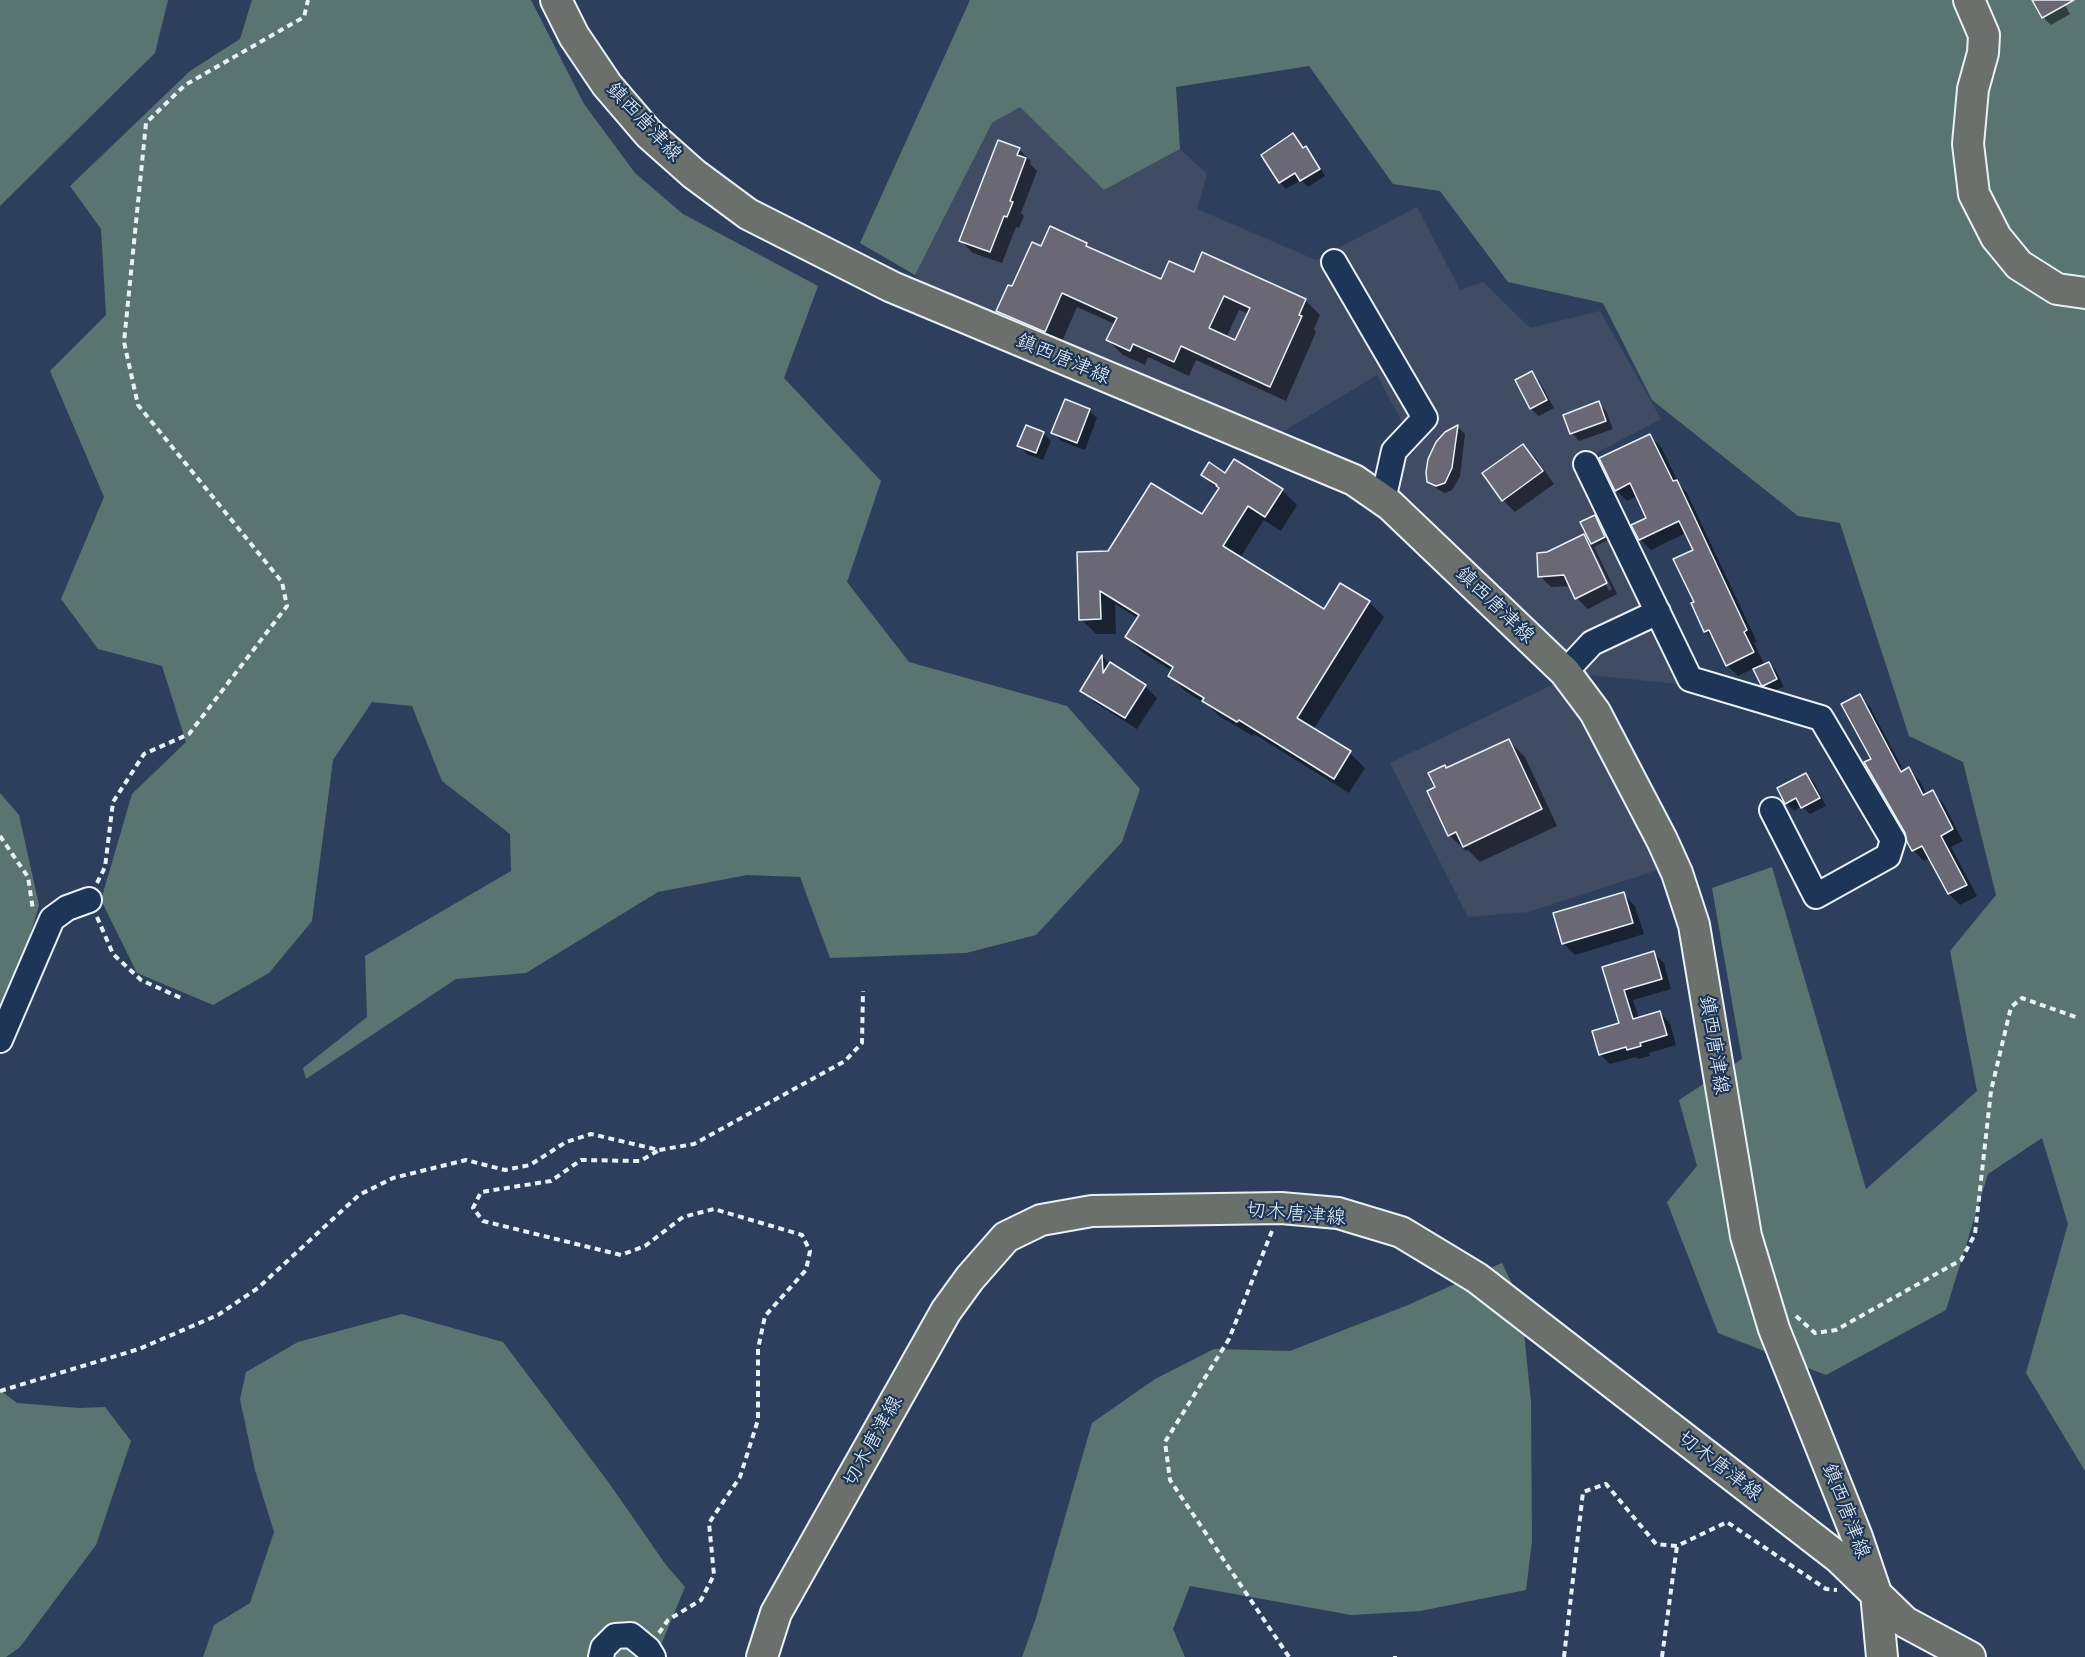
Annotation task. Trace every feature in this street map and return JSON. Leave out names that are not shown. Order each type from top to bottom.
[{"type":"main road","name":"鎮西唐津線","points":[[556,0],[574,36],[607,84],[649,134],[694,174],[748,214],[892,287],[1353,480],[1383,501],[1565,672],[1600,722],[1662,840],[1677,873],[1694,925],[1746,1236],[1774,1329],[1857,1537],[1876,1593],[1882,1657]]},
{"type":"main road","points":[[1969,0],[1984,34],[1983,52],[1973,89],[1968,144],[1974,194],[1996,237],[2019,265],[2056,289],[2085,293]]},
{"type":"main road","name":"切木唐津線","points":[[762,1657],[776,1613],[946,1311],[970,1278],[1006,1237],[1041,1220],[1092,1210],[1281,1208],[1338,1213],[1401,1232],[1478,1278],[1839,1558],[1905,1622],[1970,1657]]},
{"type":"street","points":[[1334,262],[1425,418],[1394,451],[1383,501]]},
{"type":"street","points":[[1586,464],[1690,679],[1821,718],[1893,840],[1888,856],[1816,896],[1772,810]]},
{"type":"street","points":[[1565,672],[1592,643],[1658,612]]},
{"type":"street","points":[[0,1040],[52,919],[67,908],[89,900]]},
{"type":"street","points":[[601,1657],[603,1648],[615,1636],[631,1635],[651,1653]]},
{"type":"path","points":[[181,998],[141,980],[113,954],[89,900],[105,867],[113,802],[144,754],[189,734],[287,606],[282,582],[138,405],[124,342],[146,123],[185,85],[304,16],[308,0]]},
{"type":"path","points":[[0,836],[28,877],[33,919]]},
{"type":"path","points":[[651,1653],[668,1620],[701,1600],[714,1575],[709,1523],[740,1477],[758,1420],[758,1349],[765,1316],[806,1270],[810,1251],[802,1235],[714,1209],[683,1217],[645,1246],[621,1255],[483,1221],[473,1208],[481,1192],[550,1181],[581,1160],[640,1161],[659,1150],[694,1144],[845,1061],[862,1043],[863,991]]},
{"type":"path","points":[[1792,1308],[1797,1318],[1815,1333],[1836,1330],[1961,1260],[1975,1234],[1991,1091],[2011,1007],[2022,998],[2076,1017]]},
{"type":"path","points":[[0,1391],[139,1349],[218,1315],[258,1288],[359,1195],[393,1178],[466,1161],[505,1170],[530,1165],[567,1142],[591,1134],[659,1150]]},
{"type":"path","points":[[1281,1208],[1229,1339],[1165,1442],[1170,1480],[1289,1657]]},
{"type":"path","points":[[1564,1657],[1583,1492],[1606,1484],[1656,1544],[1677,1546],[1727,1522],[1826,1590],[1876,1593]]},
{"type":"path","points":[[1662,1657],[1677,1546]]},
{"type":"shaded area","points":[[1020,107],[1104,190],[1180,149],[1207,174],[1197,209],[1316,260],[1417,207],[1460,290],[1483,282],[1530,328],[1600,311],[1661,419],[1579,462],[1685,685],[1582,674],[1374,477],[1402,422],[1377,375],[1277,435],[926,290],[915,275],[992,123]]},
{"type":"shaded area","points":[[1554,684],[1591,725],[1658,870],[1528,912],[1468,917],[1390,763]]},
{"type":"green space","points":[[0,0],[168,0],[155,53],[0,206]]},
{"type":"green space","points":[[252,0],[531,0],[584,104],[635,173],[683,214],[818,286],[784,378],[881,481],[847,582],[909,662],[1067,706],[1140,789],[1122,842],[1036,935],[966,953],[830,958],[800,877],[747,875],[658,892],[526,973],[456,979],[306,1079],[303,1068],[367,1017],[365,956],[511,871],[510,834],[442,781],[412,706],[372,702],[333,760],[312,921],[269,973],[213,1005],[137,973],[101,900],[132,794],[186,742],[162,666],[98,649],[61,599],[104,497],[50,371],[106,315],[101,229],[70,186],[190,71],[240,39]]},
{"type":"green space","points":[[970,0],[2085,0],[2085,1471],[2026,1373],[2068,1224],[2042,1138],[1988,1174],[1946,1310],[1826,1375],[1718,1333],[1667,1202],[1697,1166],[1679,1100],[1742,1059],[1712,888],[1772,867],[1866,1189],[1977,1091],[1950,951],[1996,895],[1963,762],[1909,736],[1840,523],[1798,516],[1652,400],[1603,303],[1508,282],[1440,191],[1393,184],[1309,66],[1176,87],[1180,149],[1104,190],[1020,107],[992,123],[915,275],[860,243]]},
{"type":"green space","points":[[0,793],[19,815],[39,905],[0,1038]]},
{"type":"green space","points":[[1502,1263],[1521,1302],[1531,1402],[1532,1541],[1526,1590],[1420,1611],[1351,1615],[1190,1586],[1173,1629],[1185,1657],[1022,1657],[1036,1618],[1092,1423],[1155,1379],[1214,1349],[1290,1351],[1408,1305]]},
{"type":"green space","points":[[402,1314],[503,1342],[609,1483],[666,1565],[685,1587],[656,1657],[203,1657],[214,1625],[250,1603],[274,1532],[255,1470],[240,1399],[246,1372],[298,1342]]},
{"type":"green space","points":[[0,1390],[17,1403],[79,1408],[105,1407],[131,1441],[96,1545],[20,1647],[6,1657],[0,1657]]},
{"type":"building","points":[[2032,0],[2074,0],[2042,18]]},
{"type":"building","points":[[1293,133],[1303,148],[1306,146],[1320,169],[1300,181],[1295,173],[1279,183],[1261,155]]},
{"type":"building","points":[[998,140],[1020,148],[1017,155],[1026,158],[1010,201],[1013,202],[1007,217],[1004,216],[990,252],[959,241]]},
{"type":"building","points":[[1050,226],[1087,243],[1086,246],[1161,279],[1169,261],[1194,272],[1202,252],[1306,299],[1299,315],[1302,316],[1270,387],[1181,346],[1174,362],[1133,344],[1130,351],[1106,340],[1117,318],[1062,293],[1045,332],[996,311],[1008,285],[1012,286],[1032,242],[1041,246]],"holes":[[[1224,296],[1250,308],[1235,340],[1209,328]]]},
{"type":"building","points":[[1532,371],[1547,400],[1530,409],[1515,380]]},
{"type":"building","points":[[1065,399],[1090,409],[1077,443],[1051,433]]},
{"type":"building","points":[[1599,401],[1606,421],[1570,434],[1563,415]]},
{"type":"building","points":[[1026,425],[1044,432],[1036,453],[1017,446]]},
{"type":"building","points":[[1458,425],[1452,468],[1445,483],[1436,486],[1427,482],[1428,459],[1436,442],[1445,432]]},
{"type":"building","points":[[1650,434],[1673,481],[1677,480],[1747,630],[1744,632],[1754,652],[1726,666],[1709,630],[1704,632],[1691,603],[1694,602],[1673,559],[1693,550],[1679,521],[1639,540],[1631,525],[1646,518],[1630,483],[1615,491],[1599,458]]},
{"type":"building","points":[[1523,444],[1543,471],[1502,501],[1482,473]]},
{"type":"building","points":[[1234,459],[1283,489],[1265,517],[1248,506],[1223,546],[1324,609],[1340,583],[1370,601],[1297,718],[1351,751],[1334,779],[1239,720],[1237,722],[1202,701],[1204,698],[1168,676],[1173,667],[1125,637],[1139,615],[1100,591],[1101,619],[1079,620],[1077,552],[1108,551],[1151,483],[1202,514],[1219,488],[1201,475],[1209,462],[1225,473]]},
{"type":"building","points":[[1595,515],[1605,537],[1591,544],[1580,522]]},
{"type":"building","points":[[1584,534],[1607,583],[1575,599],[1564,575],[1538,577],[1537,553],[1547,552]]},
{"type":"building","points":[[1102,655],[1103,673],[1110,662],[1146,685],[1125,718],[1080,691]]},
{"type":"building","points":[[1769,662],[1777,679],[1763,686],[1753,669]]},
{"type":"building","points":[[1860,694],[1901,772],[1909,767],[1923,795],[1933,790],[1953,829],[1941,836],[1967,885],[1948,894],[1922,846],[1912,851],[1905,833],[1864,762],[1871,759],[1841,704]]},
{"type":"building","points":[[1509,739],[1542,809],[1463,847],[1456,832],[1448,836],[1427,791],[1435,787],[1428,773],[1445,765],[1446,768]]},
{"type":"building","points":[[1806,773],[1820,798],[1801,808],[1796,798],[1785,804],[1777,788]]},
{"type":"building","points":[[1624,892],[1633,923],[1562,944],[1553,913]]},
{"type":"building","points":[[1654,951],[1662,979],[1624,990],[1633,1019],[1660,1011],[1667,1035],[1640,1043],[1641,1046],[1627,1050],[1626,1047],[1599,1055],[1592,1031],[1619,1023],[1602,967]]}]
